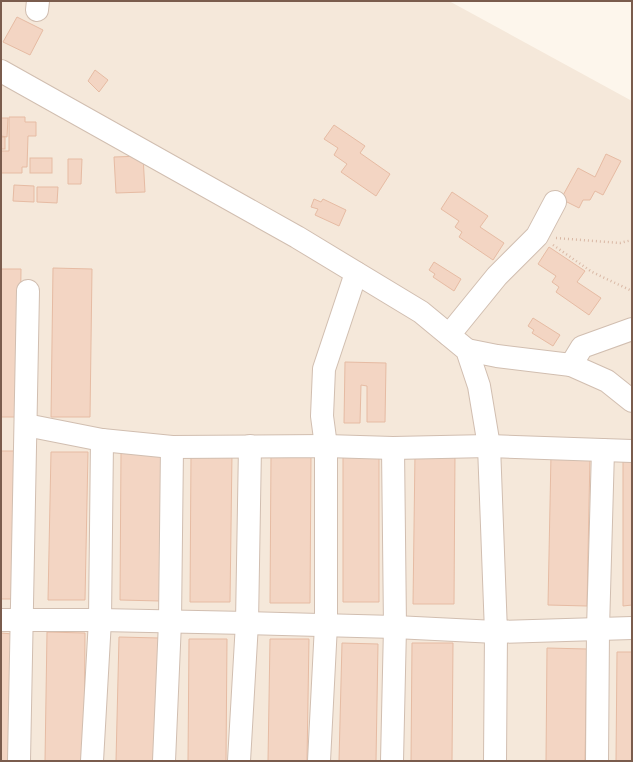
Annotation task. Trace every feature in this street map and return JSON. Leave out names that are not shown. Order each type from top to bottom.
[{"type":"street","points":[[1,71],[296,237],[421,312],[467,350],[498,356],[571,365],[607,381],[632,401]]},
{"type":"street","points":[[449,336],[496,276],[538,236],[555,202]]},
{"type":"street","points":[[319,761],[326,625],[326,446],[322,416],[324,369],[356,273]]},
{"type":"street","points":[[20,761],[12,620],[26,425],[28,291]]},
{"type":"street","points":[[571,365],[582,347],[632,329]]},
{"type":"street","points":[[467,350],[479,386],[489,446],[496,632],[495,761]]},
{"type":"street","points":[[26,425],[102,440],[172,447],[326,446],[393,448],[489,446],[632,451]]},
{"type":"street","points":[[92,761],[100,620],[102,440]]},
{"type":"street","points":[[240,761],[247,623],[250,446]]},
{"type":"street","points":[[164,761],[170,622],[172,447]]},
{"type":"street","points":[[392,761],[395,627],[393,448]]},
{"type":"street","points":[[597,761],[598,629],[603,450]]},
{"type":"street","points":[[12,620],[247,623],[395,627],[496,632],[632,628]]},
{"type":"path","points":[[538,236],[620,243],[632,240]]},
{"type":"path","points":[[538,236],[592,272],[632,291]]},
{"type":"shaded area","points":[[1,1],[449,1],[632,101],[632,761],[1,761]]},
{"type":"building","points":[[17,17],[43,30],[30,55],[3,42]]},
{"type":"building","points":[[95,70],[108,80],[99,92],[88,81]]},
{"type":"building","points":[[9,117],[25,117],[25,122],[36,122],[36,136],[28,136],[27,167],[22,167],[22,173],[1,173],[1,151],[9,151]]},
{"type":"building","points":[[1,118],[8,118],[7,137],[1,136]]},
{"type":"building","points":[[334,125],[365,146],[360,153],[390,174],[376,196],[341,172],[347,164],[334,155],[338,148],[324,139]]},
{"type":"building","points":[[1,137],[5,137],[5,149],[1,149]]},
{"type":"building","points":[[606,154],[621,161],[603,195],[595,191],[590,200],[583,200],[579,208],[561,199],[578,168],[595,177]]},
{"type":"building","points":[[143,156],[145,192],[116,193],[114,157]]},
{"type":"building","points":[[30,158],[52,158],[52,173],[30,173]]},
{"type":"building","points":[[68,159],[82,159],[81,184],[68,184]]},
{"type":"building","points":[[14,185],[34,186],[34,202],[13,201]]},
{"type":"building","points":[[37,187],[58,187],[57,203],[37,202]]},
{"type":"building","points":[[452,192],[488,216],[480,227],[504,243],[493,260],[459,237],[462,232],[455,227],[459,221],[441,209]]},
{"type":"building","points":[[314,199],[321,202],[323,199],[346,210],[339,226],[315,215],[318,209],[311,207]]},
{"type":"building","points":[[549,247],[585,271],[577,282],[601,298],[589,315],[556,292],[559,287],[552,282],[556,276],[538,264]]},
{"type":"building","points":[[434,262],[461,279],[454,291],[433,277],[435,274],[429,270]]},
{"type":"building","points":[[53,268],[92,269],[90,417],[51,417]]},
{"type":"building","points":[[1,269],[21,269],[19,417],[1,417]]},
{"type":"building","points":[[533,318],[560,335],[553,346],[532,333],[534,330],[528,326]]},
{"type":"building","points":[[345,362],[386,363],[385,422],[367,422],[367,386],[361,385],[360,423],[344,423]]},
{"type":"building","points":[[1,451],[18,451],[17,599],[1,599]]},
{"type":"building","points":[[51,452],[88,452],[85,600],[48,600]]},
{"type":"building","points":[[121,452],[162,453],[160,601],[120,600]]},
{"type":"building","points":[[415,453],[455,454],[454,604],[413,604]]},
{"type":"building","points":[[191,454],[232,454],[230,602],[190,602]]},
{"type":"building","points":[[271,455],[311,456],[310,603],[270,603]]},
{"type":"building","points":[[379,455],[379,602],[343,602],[343,456]]},
{"type":"building","points":[[551,455],[590,456],[587,606],[548,605]]},
{"type":"building","points":[[623,457],[632,457],[632,605],[623,606]]},
{"type":"building","points":[[47,632],[85,633],[84,761],[45,761]]},
{"type":"building","points":[[1,633],[13,634],[11,761],[1,761]]},
{"type":"building","points":[[119,637],[159,638],[156,761],[116,761]]},
{"type":"building","points":[[189,639],[227,639],[226,761],[188,761]]},
{"type":"building","points":[[270,639],[309,639],[307,761],[268,761]]},
{"type":"building","points":[[342,643],[378,644],[376,761],[339,761]]},
{"type":"building","points":[[412,643],[453,643],[452,761],[411,761]]},
{"type":"building","points":[[547,648],[587,649],[585,761],[546,761]]},
{"type":"building","points":[[617,652],[632,652],[632,761],[616,761]]}]
